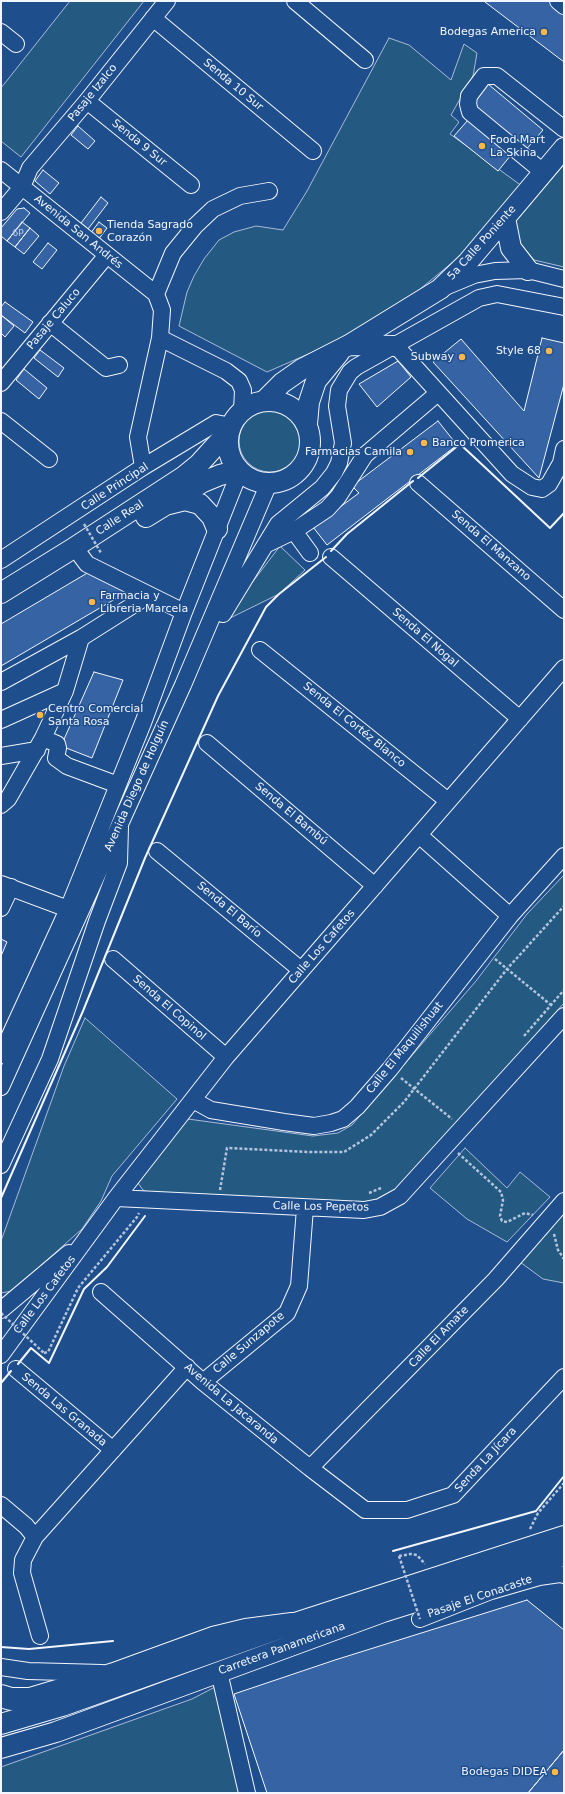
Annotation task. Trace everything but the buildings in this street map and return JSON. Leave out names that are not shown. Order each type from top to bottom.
[{"type":"highway","points":[[1,1696],[30,1699],[114,1674],[213,1638],[246,1630],[292,1624]]},
{"type":"main road","name":"5a Calle Poniente","points":[[264,401],[282,383],[302,369],[347,346],[440,289],[467,263],[564,148]]},
{"type":"main road","points":[[505,218],[512,248],[528,270]]},
{"type":"main road","name":"5a Calle Poniente","points":[[307,424],[309,402],[316,381],[329,363],[347,346]]},
{"type":"main road","points":[[347,346],[396,346]]},
{"type":"main road","points":[[264,401],[277,401],[289,405],[299,413],[307,424],[311,442],[306,461],[298,472],[288,479],[269,483],[254,481],[239,471],[233,463],[229,453],[234,423],[252,404],[264,401]]},
{"type":"main road","name":"Calle Real","points":[[1,593],[183,477],[199,464],[234,423]]},
{"type":"main road","name":"Calle Real","points":[[1,605],[204,482],[220,475],[239,471]]},
{"type":"main road","points":[[166,504],[185,500],[200,504],[212,517],[217,529]]},
{"type":"main road","name":"Carretera Panamericana","points":[[1,1724],[62,1706],[292,1624],[564,1536]]},
{"type":"main road","name":"Carretera Panamericana","points":[[1,1748],[56,1732],[383,1612],[564,1555]]},
{"type":"street","name":"Pasaje Izalco","points":[[1,212],[22,186],[30,168],[87,101],[167,1]]},
{"type":"street","points":[[295,1],[365,60]]},
{"type":"street","points":[[558,1],[564,6]]},
{"type":"street","name":"Senda 10 Sur","points":[[153,18],[313,151]]},
{"type":"street","points":[[1,32],[16,44]]},
{"type":"street","points":[[544,172],[470,112],[468,104],[469,96],[484,76],[497,76],[564,129]]},
{"type":"street","name":"Senda 9 Sur","points":[[87,101],[191,185]]},
{"type":"street","name":"Avenida San Andrés","points":[[1,170],[156,294]]},
{"type":"street","points":[[143,468],[138,437],[160,338],[162,310],[156,294],[173,253],[213,209],[240,196],[269,191]]},
{"type":"street","name":"Pasaje Caluco","points":[[1,383],[107,255]]},
{"type":"street","points":[[440,289],[484,272],[528,270],[564,279]]},
{"type":"street","points":[[182,685],[231,599],[278,524],[322,488],[334,473],[339,463],[342,443],[337,406],[339,390],[342,384],[356,368],[470,302],[493,294],[510,295],[564,307]]},
{"type":"street","points":[[50,323],[106,368],[119,365]]},
{"type":"street","points":[[160,338],[226,371],[240,381],[243,390],[234,423]]},
{"type":"street","points":[[396,346],[512,474],[532,487],[539,489],[547,486],[554,477],[563,459]]},
{"type":"street","points":[[264,546],[294,531],[332,504],[343,491],[365,455],[438,393]]},
{"type":"street","points":[[1,422],[49,459]]},
{"type":"street","name":"Calle Principal","points":[[1,560],[143,468],[216,423],[234,423]]},
{"type":"street","name":"Avenida Diego de Holguín","points":[[1,1055],[68,909],[143,723],[184,612],[239,471]]},
{"type":"street","name":"Avenida Diego de Holguín","points":[[1,1087],[182,685],[269,483]]},
{"type":"street","name":"Senda El Manzano","points":[[418,483],[564,610]]},
{"type":"street","points":[[294,531],[310,553]]},
{"type":"street","points":[[81,556],[87,564],[184,612]]},
{"type":"street","name":"Senda El Nogal","points":[[331,557],[520,719]]},
{"type":"street","points":[[1,682],[81,638],[149,595]]},
{"type":"street","points":[[3,797],[40,744],[65,691],[81,638]]},
{"type":"street","name":"Senda El Cortéz Blanco","points":[[260,650],[448,801]]},
{"type":"street","name":"Calle Los Cafetos","points":[[3,1347],[90,1235],[116,1198],[226,1057],[564,668]]},
{"type":"street","points":[[1,720],[65,691]]},
{"type":"street","name":"Senda El Bambú","points":[[207,743],[375,886]]},
{"type":"street","points":[[1,756],[40,744],[57,744],[58,748],[56,758],[67,766],[118,785]]},
{"type":"street","points":[[1,1165],[50,1060],[96,921],[120,863],[120,821]]},
{"type":"street","points":[[418,835],[510,916]]},
{"type":"street","name":"Senda El Barío","points":[[157,850],[301,970]]},
{"type":"street","name":"Calle El Maquilishuat","points":[[193,1100],[211,1110],[284,1122],[314,1126],[337,1122],[351,1112],[390,1069],[510,916],[564,856]]},
{"type":"street","points":[[1,908],[6,885],[68,909]]},
{"type":"street","name":"Senda El Copinol","points":[[113,959],[226,1057]]},
{"type":"street","name":"Calle Los Pepetos","points":[[116,1198],[305,1208],[364,1210],[380,1207],[400,1196],[448,1144],[457,1123],[564,1016]]},
{"type":"street","name":"Calle El Amate","points":[[310,1468],[496,1279],[564,1201]]},
{"type":"street","name":"Calle Sunzapote","points":[[203,1382],[287,1313],[299,1286],[305,1208]]},
{"type":"street","name":"Calle Los Cafetos","points":[[1,1310],[90,1235]]},
{"type":"street","name":"Avenida La Jacaranda","points":[[101,1292],[203,1382],[365,1510]]},
{"type":"street","points":[[40,1636],[22,1573],[22,1560],[35,1536],[187,1367]]},
{"type":"street","name":"Senda Las Granada","points":[[16,1370],[113,1450]]},
{"type":"street","name":"Senda La Jícara","points":[[365,1510],[407,1510],[452,1495],[564,1377]]},
{"type":"street","points":[[1,1505],[26,1526],[35,1536]]},
{"type":"street","name":"Pasaje El Conacaste","points":[[420,1619],[491,1591],[539,1576],[564,1575]]},
{"type":"street","points":[[1,1666],[28,1671],[114,1674]]},
{"type":"street","points":[[219,1672],[247,1793]]},
{"type":"path","points":[[84,524],[101,553]]},
{"type":"path","points":[[484,949],[564,1016]]},
{"type":"path","points":[[520,1041],[564,990]]},
{"type":"path","points":[[390,1069],[457,1123]]},
{"type":"path","points":[[456,1112],[457,1123]]},
{"type":"path","points":[[448,1144],[501,1192],[503,1200],[500,1216],[502,1221],[507,1222],[525,1214],[547,1220],[558,1250],[564,1259]]},
{"type":"path","points":[[368,1194],[387,1185]]},
{"type":"path","points":[[220,1190],[228,1191]]},
{"type":"path","points":[[1,1313],[44,1353],[48,1352],[78,1288],[137,1217]]},
{"type":"path","points":[[527,1532],[538,1513],[564,1484]]},
{"type":"path","points":[[420,1619],[399,1556],[411,1554],[417,1555],[426,1565]]},
{"type":"shaded area","points":[[70,1],[144,1],[21,157],[1,141],[1,88]]},
{"type":"shaded area","points":[[389,38],[409,45],[451,80],[464,44],[477,53],[473,76],[451,115],[459,122],[450,134],[522,186],[464,253],[414,294],[345,338],[267,372],[179,326],[187,292],[194,276],[204,259],[219,240],[234,232],[256,226],[283,230],[307,191]]},
{"type":"shaded area","points":[[564,164],[564,267],[534,260],[520,243],[516,221]]},
{"type":"shaded area","points":[[270,410],[287,415],[292,419],[296,424],[301,441],[296,458],[292,463],[287,467],[270,472],[253,467],[248,463],[244,458],[239,441],[244,424],[248,419],[253,415]]},
{"type":"shaded area","points":[[280,546],[305,570],[279,594],[222,622]]},
{"type":"shaded area","points":[[564,875],[564,1003],[402,1184],[392,1193],[375,1202],[345,1202],[151,1194],[143,1190],[138,1183],[139,1175],[179,1123],[188,1119],[313,1136],[338,1133],[352,1125],[476,981],[527,914]]},
{"type":"shaded area","points":[[85,1018],[177,1099],[112,1176],[101,1201],[82,1229],[12,1291],[1,1293],[1,1241],[64,1066]]},
{"type":"shaded area","points":[[465,1148],[507,1188],[520,1172],[550,1197],[507,1242],[467,1219],[430,1188]]},
{"type":"shaded area","points":[[564,1212],[564,1283],[543,1279],[520,1262]]},
{"type":"shaded area","points":[[217,1686],[252,1793],[1,1793],[1,1767],[192,1699]]},
{"type":"wall","points":[[418,478],[460,444],[550,528],[564,513]]},
{"type":"wall","points":[[331,551],[347,534],[413,481]]},
{"type":"wall","points":[[1,1198],[83,1011],[145,858],[218,696],[266,607],[279,594],[326,557]]},
{"type":"wall","points":[[18,1364],[31,1348],[49,1363],[84,1289],[107,1267],[145,1216]]},
{"type":"wall","points":[[1,1383],[11,1371]]},
{"type":"wall","points":[[393,1551],[536,1511],[564,1476]]},
{"type":"wall","points":[[1,1647],[29,1649],[113,1641]]},
{"type":"place","name":"Bodegas America","points":[[544,32]]},
{"type":"place","name":"Food Mart La Skina","points":[[482,146]]},
{"type":"place","name":"Tienda Sagrado Corazón","points":[[99,231]]},
{"type":"place","name":"Style 68","points":[[549,351]]},
{"type":"place","name":"Subway","points":[[462,357]]},
{"type":"place","name":"Banco Promerica","points":[[424,443]]},
{"type":"place","name":"Farmacias Camila","points":[[410,452]]},
{"type":"place","name":"Farmacia y Libreria Marcela","points":[[92,602]]},
{"type":"place","name":"Centro Comercial Santa Rosa","points":[[40,715]]},
{"type":"place","name":"Bodegas DIDEA","points":[[555,1772]]}]
